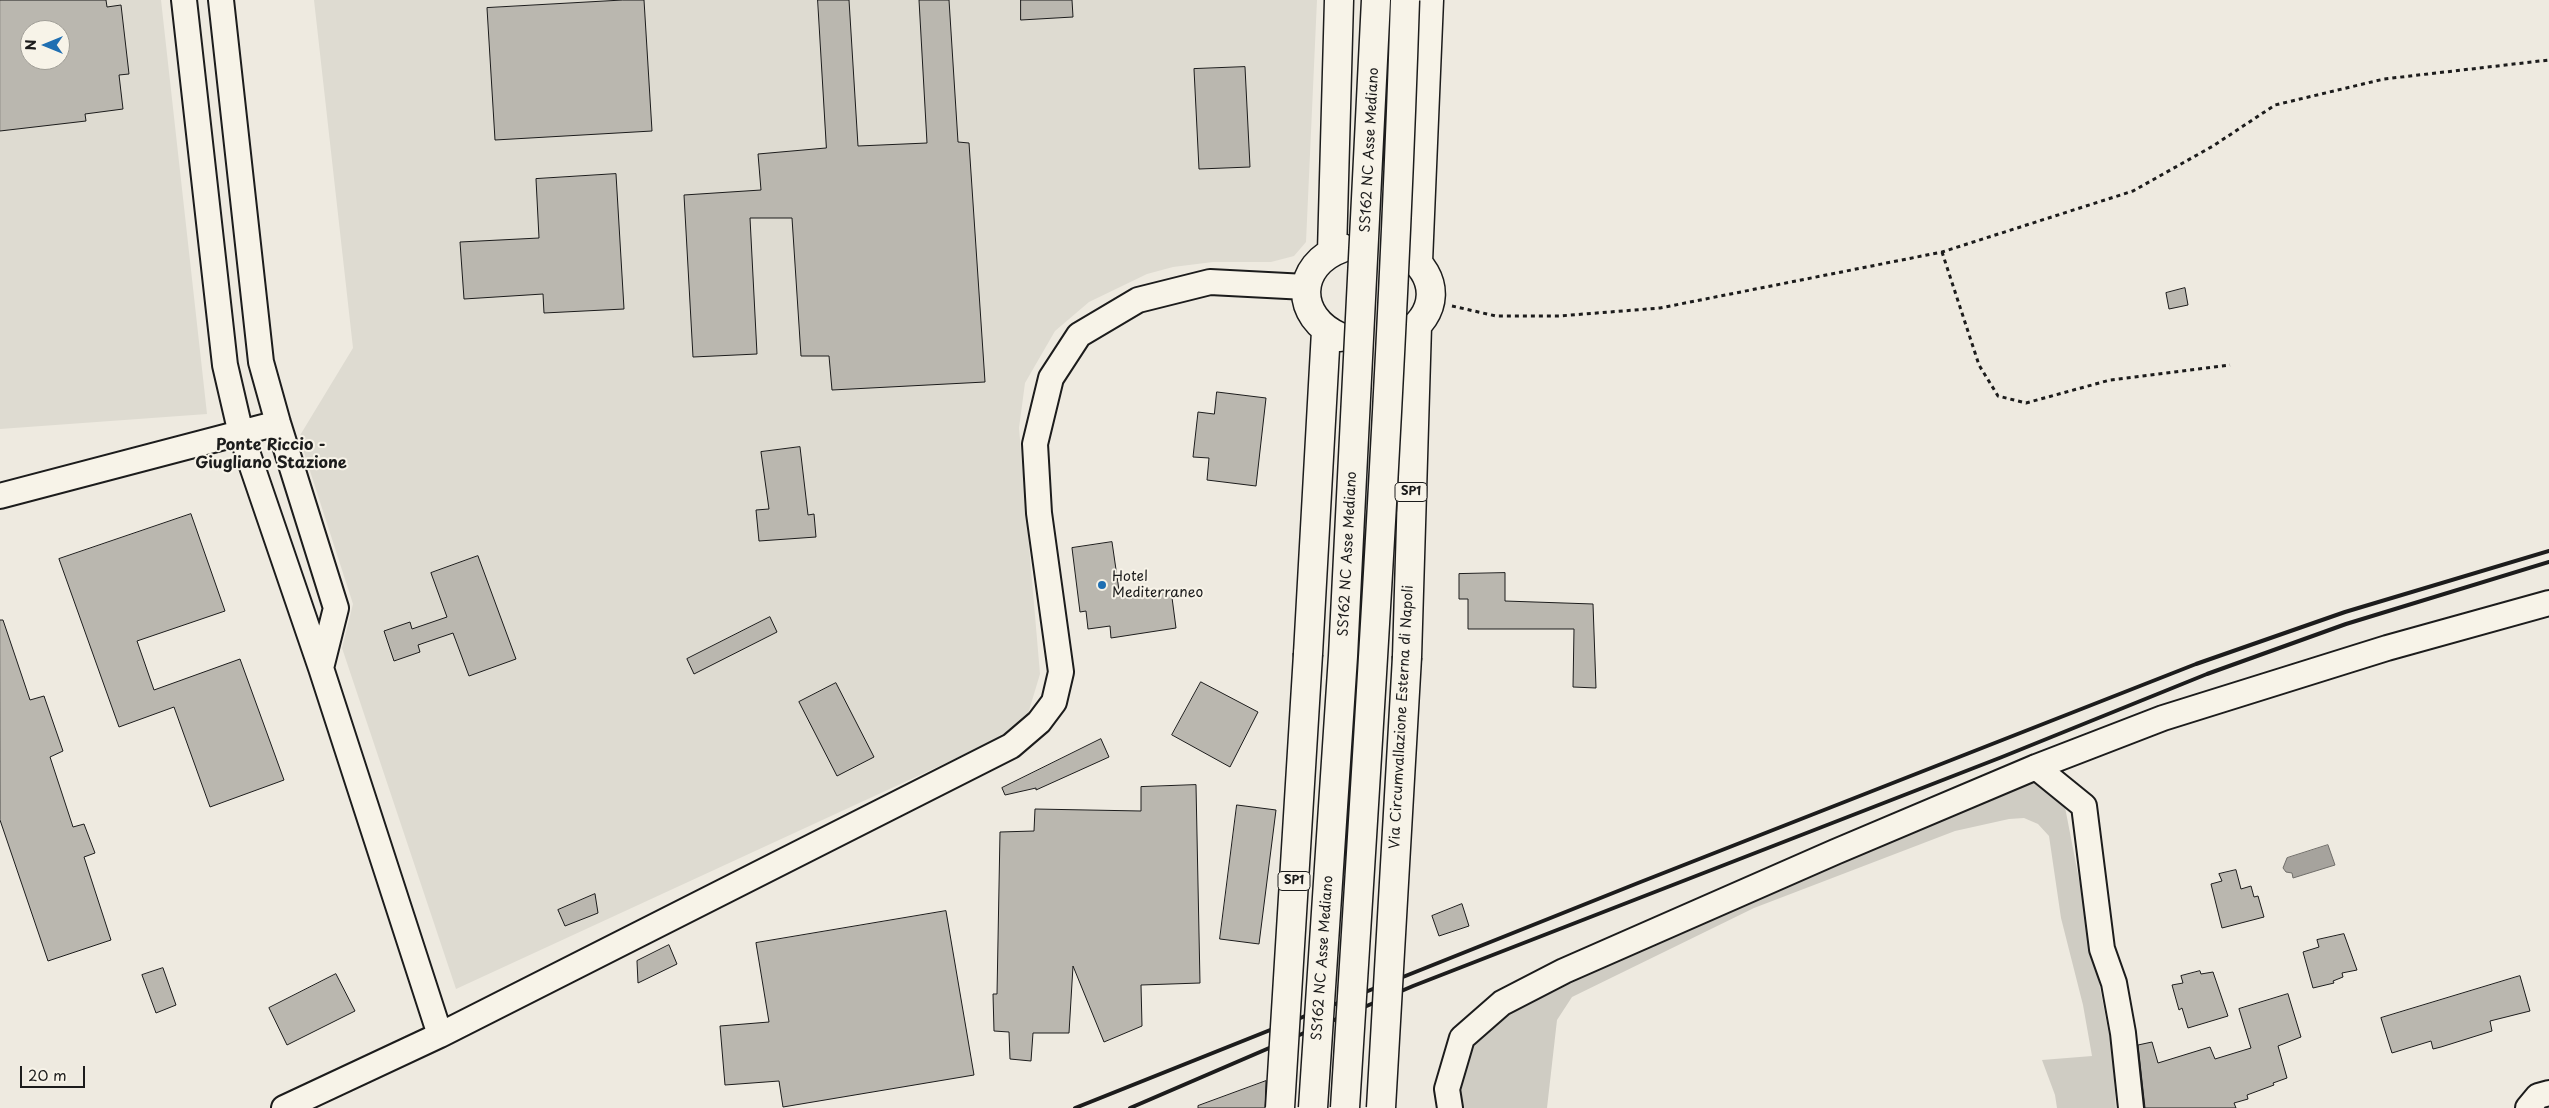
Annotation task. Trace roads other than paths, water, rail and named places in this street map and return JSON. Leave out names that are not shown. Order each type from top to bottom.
[{"type":"main road","points":[[1306,287],[1308,277],[1316,263],[1337,250],[1340,0]]},
{"type":"main road","name":"SS162 NC Asse Mediano","points":[[1314,1108],[1343,656],[1376,0]]},
{"type":"main road","name":"SS162 NC Asse Mediano","points":[[1345,1108],[1375,636],[1400,160],[1405,0]]},
{"type":"main road","name":"Via Circumvallazione Esterna di Napoli","points":[[1381,1108],[1407,657],[1410,331],[1425,317],[1430,303],[1431,288],[1427,274],[1412,257],[1429,0]]},
{"type":"main road","name":"SP1","points":[[1280,1108],[1308,654],[1333,334],[1315,320],[1308,307],[1306,287]]},
{"type":"street","points":[[184,0],[225,365],[240,434],[321,668],[440,1035]]},
{"type":"street","points":[[220,0],[261,362],[278,423],[336,608],[321,668]]},
{"type":"street","points":[[284,1108],[440,1035],[1011,746],[1039,722],[1054,702],[1060,672],[1039,513],[1036,444],[1051,378],[1079,335],[1138,300],[1210,282],[1306,287]]},
{"type":"street","points":[[0,496],[278,423]]},
{"type":"street","points":[[1450,1108],[1447,1089],[1462,1038],[1502,1003],[1564,971],[1714,904],[2036,767],[2172,715],[2387,648],[2549,603]]},
{"type":"street","points":[[2036,767],[2084,806],[2102,949],[2115,991],[2123,1033],[2131,1108]]},
{"type":"street","points":[[2528,1108],[2538,1096],[2549,1093]]},
{"type":"railway","points":[[1075,1108],[1638,883],[2196,664],[2345,612],[2549,551]]},
{"type":"railway","points":[[1130,1108],[1413,986],[2002,757],[2207,674],[2346,624],[2549,562]]},
{"type":"place","name":"Hotel Mediterraneo","points":[[1102,585]]},
{"type":"district","name":"Ponte Riccio - Giugliano Stazione","points":[[271,455]]}]
